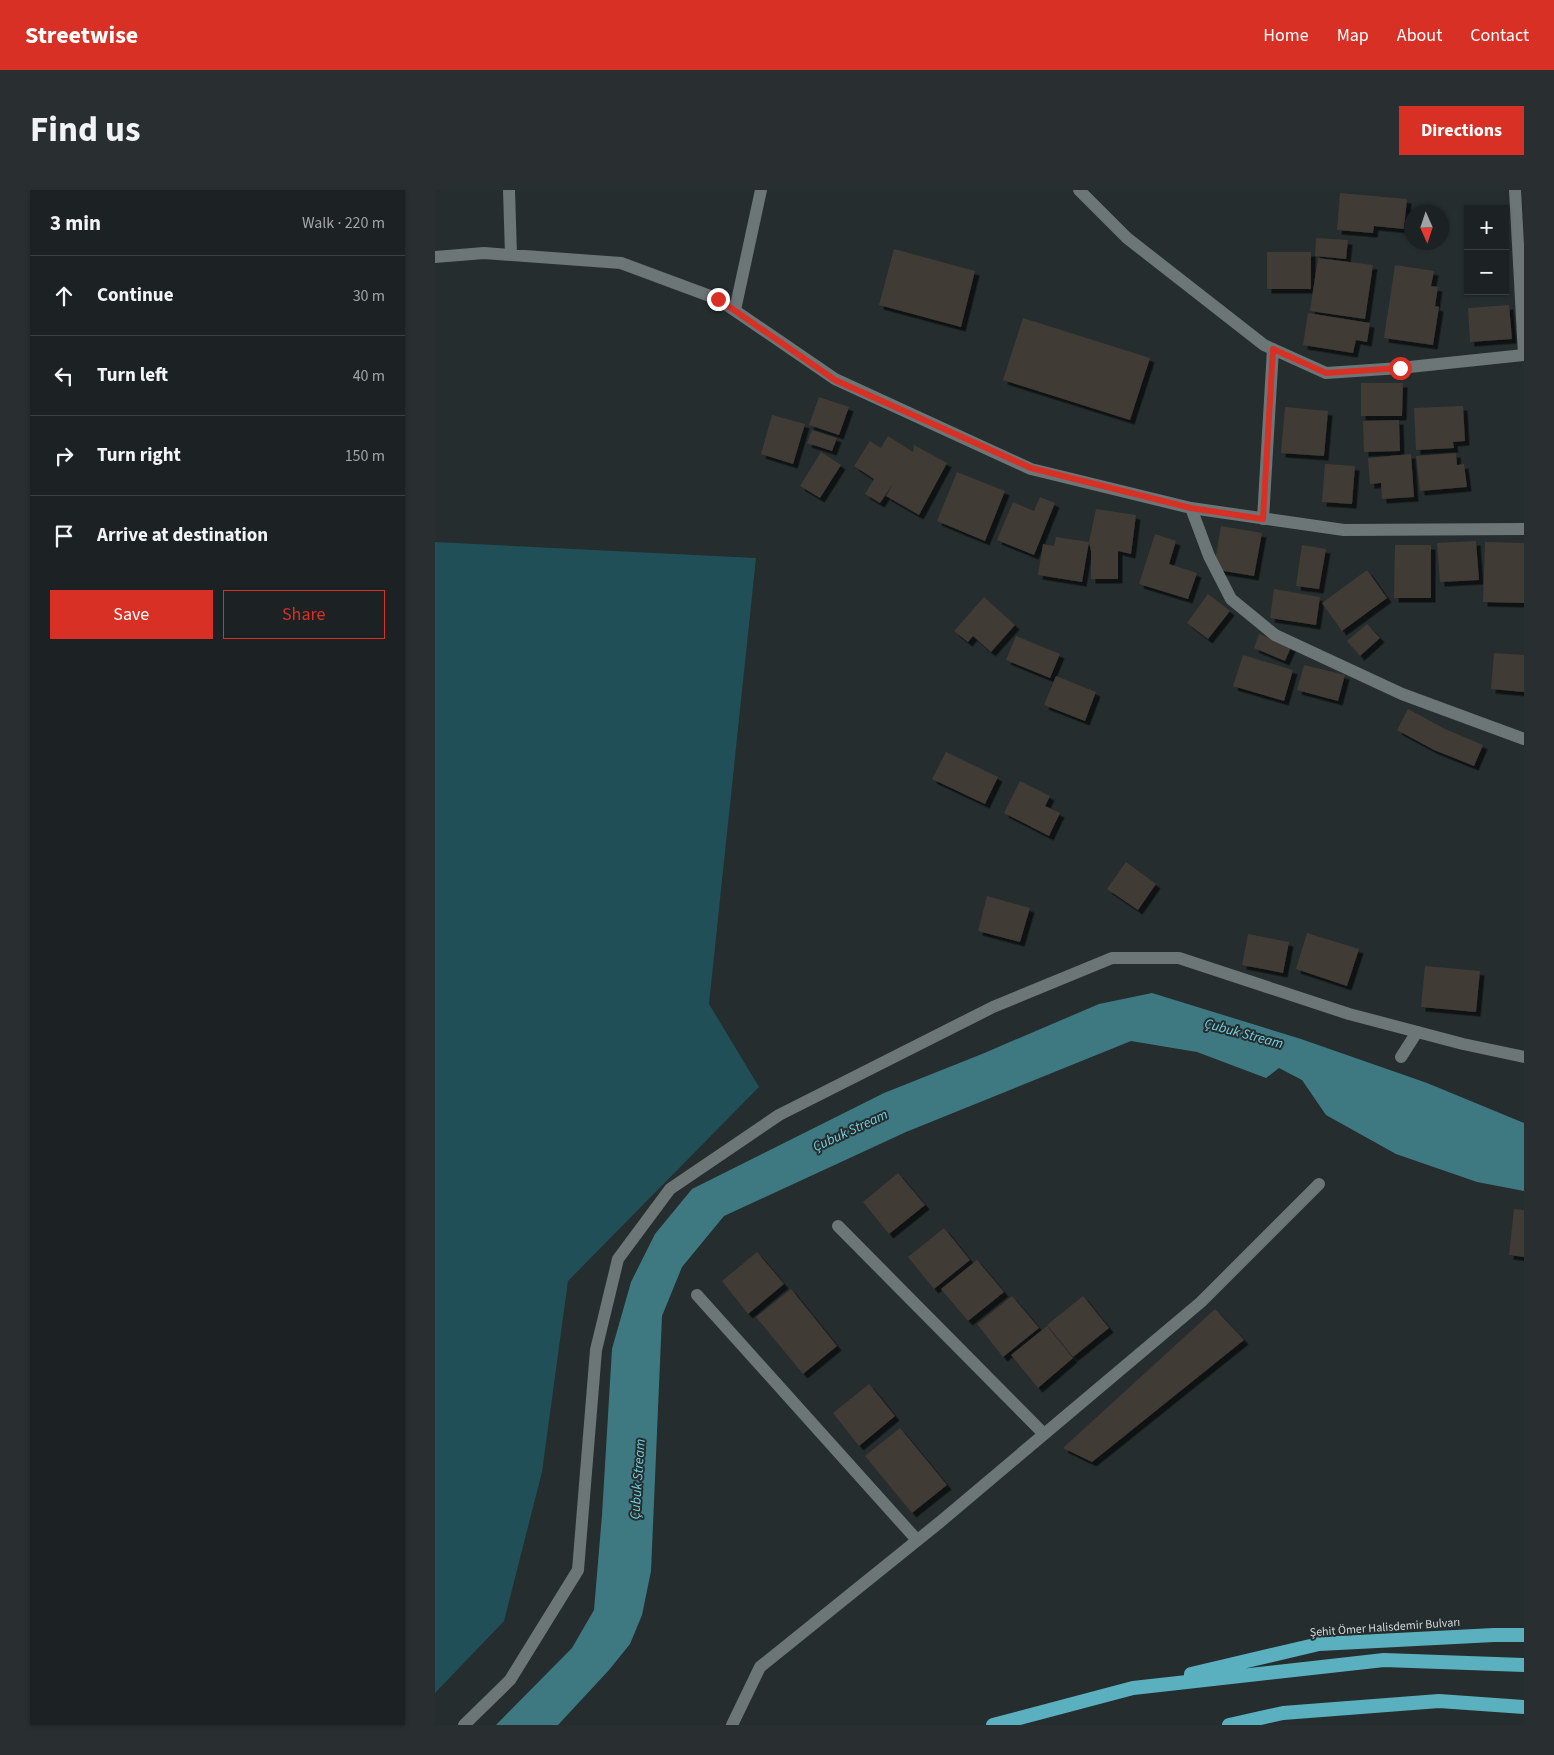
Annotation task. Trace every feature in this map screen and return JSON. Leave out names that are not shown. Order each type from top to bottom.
[{"type":"highway","name":"Şehit Ömer Halisdemir Bulvarı","points":[[993,1725],[1133,1688],[1319,1644],[1524,1635]]},
{"type":"highway","name":"Şehit Ömer Halisdemir Bulvarı","points":[[1133,1688],[1385,1660],[1524,1665]]},
{"type":"highway","points":[[1229,1725],[1283,1713],[1439,1701],[1524,1707]]},
{"type":"street","points":[[509,190],[511,255]]},
{"type":"street","points":[[735,310],[761,190]]},
{"type":"street","points":[[1079,190],[1127,238],[1263,345],[1326,373],[1400,368],[1524,355],[1515,190]]},
{"type":"street","points":[[435,257],[484,253],[621,263],[718,299],[835,380],[1031,468],[1191,508],[1344,530],[1524,529]]},
{"type":"street","points":[[1263,519],[1273,349]]},
{"type":"street","points":[[1191,508],[1209,556],[1231,599],[1275,635],[1402,694],[1524,739]]},
{"type":"street","points":[[464,1725],[510,1680],[579,1570],[596,1350],[618,1259],[670,1189],[779,1115],[993,1007],[1112,958],[1179,958],[1349,1014],[1524,1057]]},
{"type":"street","points":[[1401,1057],[1417,1032]]},
{"type":"street","points":[[732,1725],[760,1667],[917,1540],[1201,1302],[1319,1184]]},
{"type":"street","points":[[838,1226],[1045,1434]]},
{"type":"street","points":[[697,1295],[917,1540]]},
{"type":"shaded area","points":[[435,542],[756,558],[709,1004],[759,1087],[568,1281],[542,1472],[504,1621],[435,1693]]},
{"type":"water","name":"Çubuk Stream","points":[[1152,993],[1301,1039],[1427,1083],[1524,1123],[1524,1191],[1477,1182],[1396,1154],[1326,1115],[1302,1080],[1279,1068],[1266,1078],[1197,1052],[1131,1041],[906,1132],[724,1216],[682,1267],[662,1316],[651,1571],[642,1615],[630,1644],[609,1670],[558,1725],[496,1725],[572,1648],[594,1610],[612,1349],[631,1282],[655,1234],[692,1189],[884,1093],[1099,1004]]},
{"type":"building","points":[[1340,193],[1407,199],[1406,205],[1404,205],[1404,229],[1374,226],[1373,233],[1337,230]]},
{"type":"building","points":[[1316,238],[1348,240],[1346,259],[1315,256]]},
{"type":"building","points":[[894,249],[975,271],[961,327],[879,305]]},
{"type":"building","points":[[1267,252],[1311,252],[1311,289],[1267,289]]},
{"type":"building","points":[[1318,258],[1373,265],[1365,319],[1310,311]]},
{"type":"building","points":[[1395,265],[1434,271],[1431,286],[1438,287],[1435,306],[1439,307],[1433,345],[1384,338]]},
{"type":"building","points":[[1509,305],[1512,339],[1470,342],[1468,308]]},
{"type":"building","points":[[1308,313],[1370,323],[1367,342],[1356,340],[1353,353],[1303,345]]},
{"type":"building","points":[[1023,318],[1150,358],[1130,420],[1003,380]]},
{"type":"building","points":[[1361,383],[1403,383],[1402,416],[1361,416]]},
{"type":"building","points":[[819,397],[849,407],[839,435],[809,425]]},
{"type":"building","points":[[1463,406],[1465,441],[1453,442],[1454,448],[1416,450],[1414,408]]},
{"type":"building","points":[[1285,407],[1328,411],[1324,456],[1281,453]]},
{"type":"building","points":[[772,415],[805,424],[793,464],[761,454]]},
{"type":"building","points":[[1399,420],[1400,451],[1364,452],[1363,421]]},
{"type":"building","points":[[812,430],[837,438],[832,451],[807,443]]},
{"type":"building","points":[[888,436],[913,452],[914,445],[947,463],[919,515],[886,496],[893,484],[880,503],[865,494],[874,479],[854,466],[870,441],[881,448]]},
{"type":"building","points":[[821,452],[841,465],[820,498],[800,486]]},
{"type":"building","points":[[1456,453],[1457,465],[1464,464],[1467,487],[1420,491],[1416,456]]},
{"type":"building","points":[[1411,454],[1414,497],[1382,499],[1381,483],[1370,484],[1368,458]]},
{"type":"building","points":[[1325,464],[1355,466],[1352,504],[1322,502]]},
{"type":"building","points":[[957,472],[1005,491],[985,541],[937,521]]},
{"type":"building","points":[[1040,497],[1055,503],[1034,555],[997,540],[1013,502],[1034,511]]},
{"type":"building","points":[[1096,509],[1136,515],[1131,554],[1118,551],[1118,579],[1091,579],[1091,551],[1089,542]]},
{"type":"building","points":[[1221,526],[1262,533],[1254,576],[1218,570],[1219,562],[1215,562]]},
{"type":"building","points":[[1155,534],[1176,541],[1169,564],[1197,573],[1188,599],[1139,584]]},
{"type":"building","points":[[1056,537],[1089,542],[1082,582],[1038,575],[1043,544],[1054,546]]},
{"type":"building","points":[[1476,541],[1479,580],[1440,582],[1437,543]]},
{"type":"building","points":[[1485,542],[1524,543],[1524,603],[1483,602]]},
{"type":"building","points":[[1302,545],[1326,549],[1319,589],[1296,586]]},
{"type":"building","points":[[1395,545],[1431,545],[1431,598],[1394,598]]},
{"type":"building","points":[[1367,570],[1387,598],[1342,631],[1322,603]]},
{"type":"building","points":[[1274,589],[1320,597],[1316,625],[1270,618]]},
{"type":"building","points":[[1208,594],[1230,611],[1208,639],[1187,623]]},
{"type":"building","points":[[984,597],[1015,625],[991,652],[973,636],[968,642],[954,631]]},
{"type":"building","points":[[1367,624],[1380,638],[1360,656],[1347,641]]},
{"type":"building","points":[[1259,634],[1291,647],[1285,661],[1254,648]]},
{"type":"building","points":[[1016,636],[1060,654],[1050,678],[1006,660]]},
{"type":"building","points":[[1494,653],[1524,655],[1524,692],[1491,689]]},
{"type":"building","points":[[1243,655],[1293,670],[1284,701],[1233,686]]},
{"type":"building","points":[[1304,665],[1345,675],[1338,701],[1297,690]]},
{"type":"building","points":[[1056,676],[1096,692],[1085,721],[1044,705]]},
{"type":"building","points":[[1408,709],[1445,729],[1483,745],[1474,766],[1434,750],[1397,730]]},
{"type":"building","points":[[946,752],[998,777],[985,804],[932,779]]},
{"type":"building","points":[[1020,781],[1050,796],[1045,806],[1060,813],[1049,836],[1004,813]]},
{"type":"building","points":[[1126,862],[1156,884],[1138,910],[1107,889]]},
{"type":"building","points":[[987,896],[1030,908],[1020,942],[978,931]]},
{"type":"building","points":[[1307,933],[1359,949],[1347,986],[1296,969]]},
{"type":"building","points":[[1248,934],[1289,942],[1283,973],[1242,965]]},
{"type":"building","points":[[1425,966],[1480,971],[1476,1012],[1421,1007]]},
{"type":"building","points":[[898,1173],[925,1205],[889,1234],[863,1202]]},
{"type":"building","points":[[1514,1209],[1524,1210],[1524,1257],[1509,1255]]},
{"type":"building","points":[[944,1228],[970,1260],[934,1289],[908,1257]]},
{"type":"building","points":[[757,1252],[784,1284],[748,1314],[722,1281]]},
{"type":"building","points":[[977,1260],[1004,1292],[968,1321],[941,1289]]},
{"type":"building","points":[[791,1289],[837,1346],[803,1374],[756,1317]]},
{"type":"building","points":[[1012,1296],[1039,1328],[1003,1357],[977,1324]]},
{"type":"building","points":[[1083,1296],[1109,1328],[1073,1357],[1047,1325]]},
{"type":"building","points":[[1215,1309],[1244,1340],[1092,1462],[1063,1448]]},
{"type":"building","points":[[1047,1326],[1073,1358],[1038,1388],[1011,1355]]},
{"type":"building","points":[[869,1384],[895,1416],[859,1446],[833,1413]]},
{"type":"building","points":[[900,1428],[947,1485],[912,1513],[865,1456]]},
{"type":"route","points":[[718,299],[835,380],[1031,468],[1191,508],[1263,519],[1273,349],[1326,373],[1400,368]]}]
